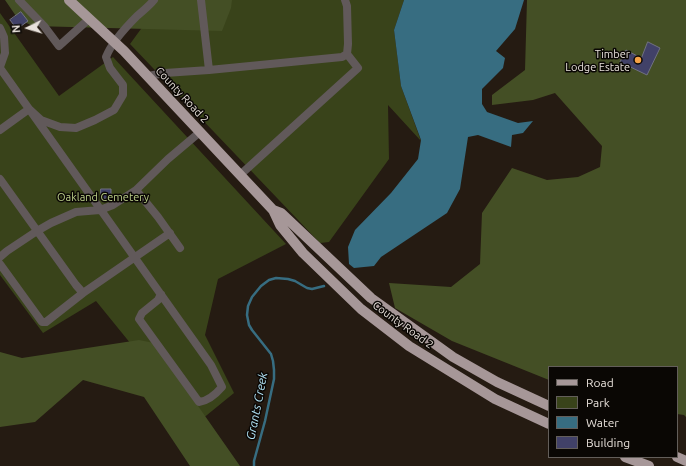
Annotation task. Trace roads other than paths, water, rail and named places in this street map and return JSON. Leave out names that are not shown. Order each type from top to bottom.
[{"type":"main road","name":"County Road 2","points":[[69,0],[148,76],[273,210],[280,225],[303,253],[361,309],[409,346],[495,399],[548,424]]},
{"type":"main road","name":"County Road 2","points":[[273,210],[281,213],[371,298],[453,357],[497,382],[548,406]]},
{"type":"main road","points":[[628,458],[649,466]]},
{"type":"street","points":[[19,0],[44,26],[59,46],[89,19]]},
{"type":"street","points":[[29,109],[41,120],[60,127],[76,128],[114,110],[123,95],[123,85],[110,68],[106,57],[114,42],[154,0]]},
{"type":"street","points":[[201,0],[209,70]]},
{"type":"street","points":[[240,174],[358,68],[348,54],[347,6],[345,0]]},
{"type":"street","points":[[0,28],[4,37],[5,54],[0,68],[134,258],[161,294],[211,365],[222,387],[218,392],[205,401],[199,402],[139,319],[142,313],[158,300],[161,294]]},
{"type":"street","points":[[148,76],[165,73],[209,70],[342,56],[348,54]]},
{"type":"street","points":[[0,130],[29,109]]},
{"type":"street","points":[[0,257],[51,222],[76,212],[100,210],[113,205],[136,190],[168,159],[200,132]]},
{"type":"street","points":[[0,179],[83,293]]},
{"type":"street","points":[[136,190],[158,217],[180,248]]},
{"type":"street","points":[[0,264],[42,322],[46,322],[83,293],[170,233]]},
{"type":"water","points":[[404,0],[524,0],[515,29],[496,51],[505,58],[503,68],[482,89],[482,104],[487,112],[518,123],[533,121],[523,133],[512,135],[511,147],[478,135],[468,137],[460,189],[447,213],[381,257],[374,266],[354,268],[349,264],[348,247],[355,230],[391,193],[418,159],[421,140],[401,86],[394,30]]},
{"type":"waterway","name":"Grants Creek","points":[[254,466],[274,379],[274,370],[271,354],[249,325],[247,315],[248,306],[252,297],[261,286],[269,280],[276,278],[295,281],[307,288],[312,289],[324,286]]},
{"type":"place","name":"Timber Lodge Estate","points":[[638,60]]},
{"type":"park label","name":"Oakland Cemetery","points":[[103,197]]}]
